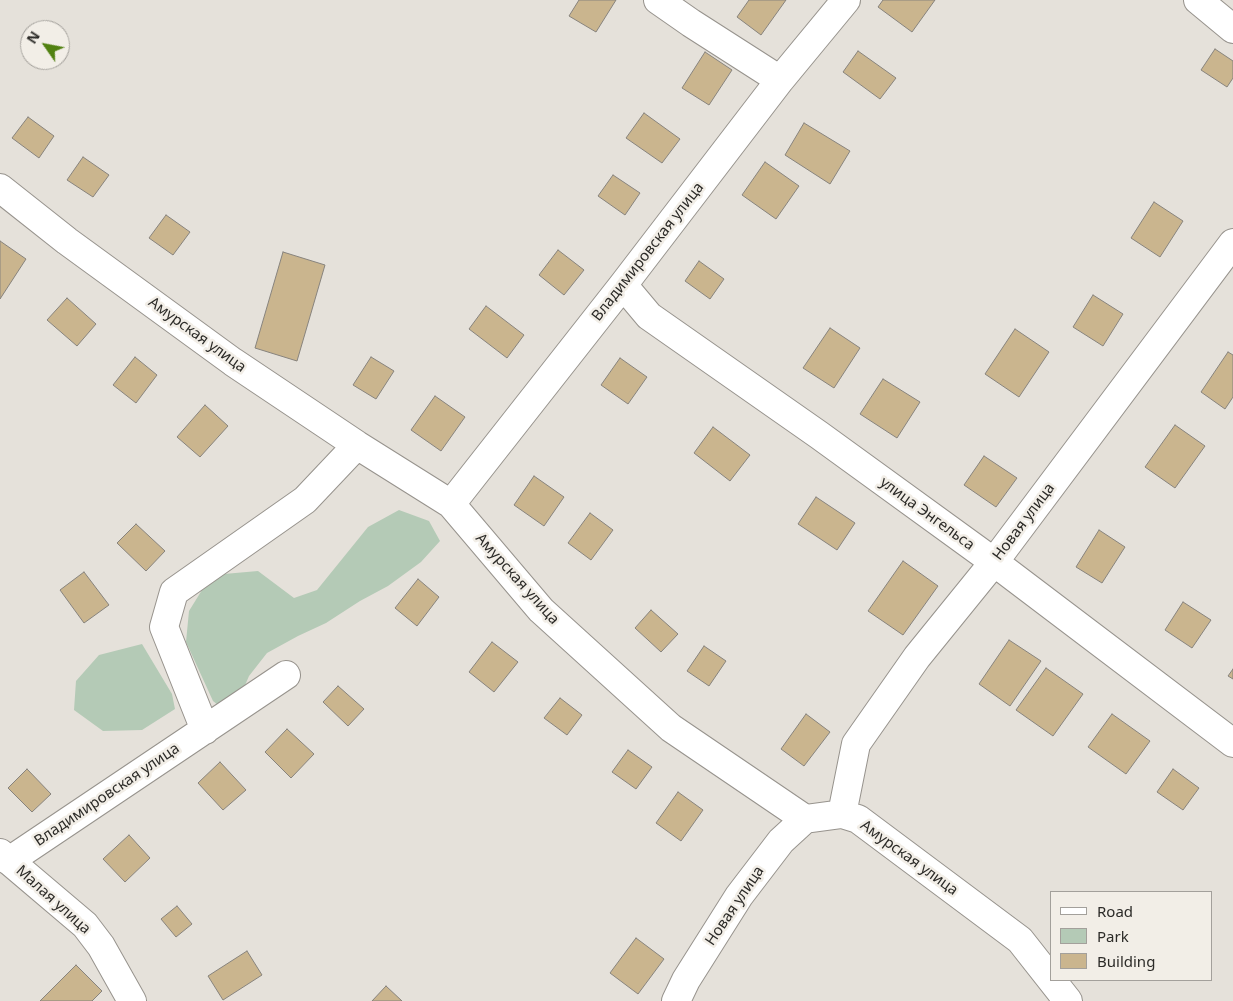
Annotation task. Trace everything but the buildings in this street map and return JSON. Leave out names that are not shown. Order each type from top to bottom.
[{"type":"street","points":[[658,0],[780,80]]},
{"type":"street","name":"Владимировская улица","points":[[451,504],[623,285],[780,80],[846,0]]},
{"type":"street","points":[[1198,0],[1233,29]]},
{"type":"street","name":"Амурская улица","points":[[0,188],[67,241],[233,362],[451,504],[541,610],[671,728],[805,819],[842,814],[858,819],[1020,940],[1050,978]]},
{"type":"street","name":"Новая улица","points":[[842,814],[856,744],[916,657],[994,562],[1233,243]]},
{"type":"street","name":"улица Энгельса","points":[[623,285],[649,316],[819,435],[994,562],[1233,742]]},
{"type":"street","points":[[205,730],[164,627],[174,592],[305,500],[357,444]]},
{"type":"street","name":"Владимировская улица","points":[[4,857],[205,730],[286,675]]},
{"type":"street","name":"Новая улица","points":[[676,1001],[686,980],[739,896],[781,841],[805,819]]},
{"type":"street","name":"Малая улица","points":[[4,857],[85,925],[101,946],[132,1001]]},
{"type":"street","name":"Амурская улица","points":[[1052,981],[1068,1001]]},
{"type":"green space","points":[[399,510],[429,521],[440,541],[421,562],[388,586],[326,623],[267,653],[249,676],[243,690],[218,705],[213,701],[186,642],[189,611],[202,590],[224,574],[258,571],[294,598],[317,590],[368,527]]},
{"type":"green space","points":[[142,644],[172,694],[175,709],[142,730],[103,731],[74,710],[76,681],[99,655]]}]
